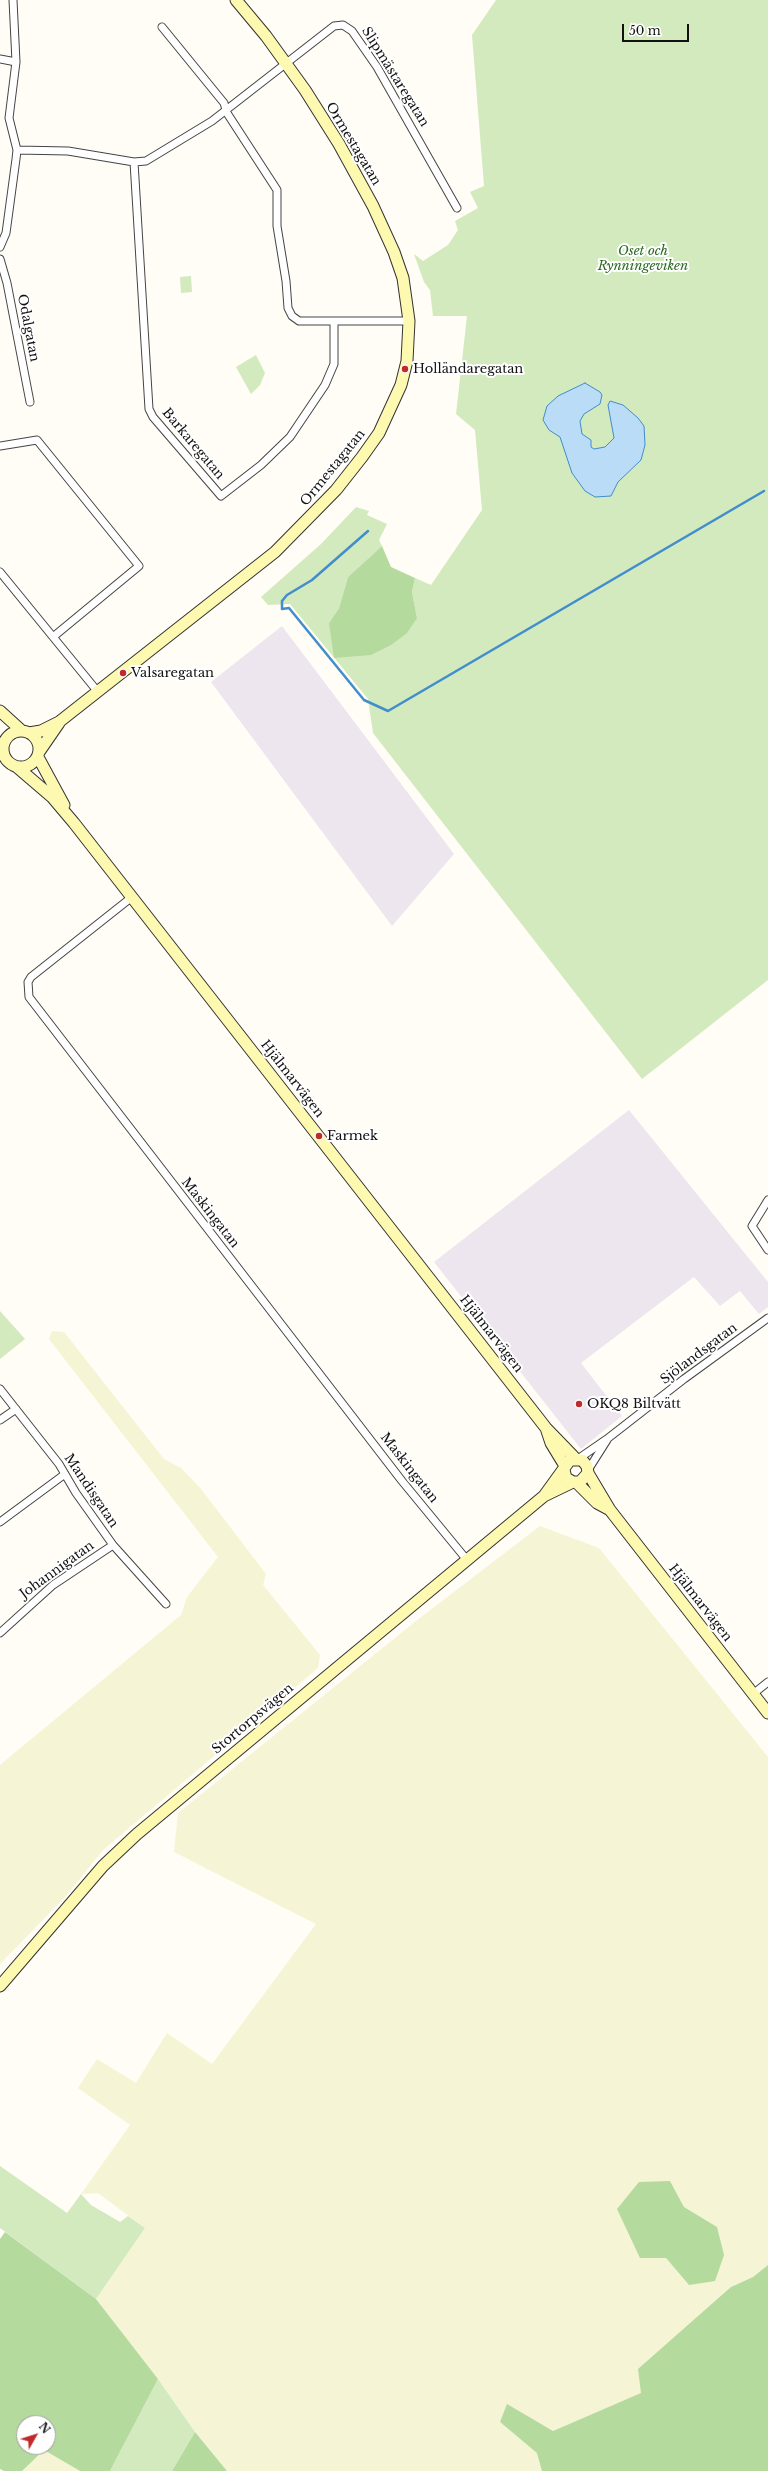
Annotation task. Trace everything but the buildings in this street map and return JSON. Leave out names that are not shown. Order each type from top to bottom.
[{"type":"street","points":[[0,247],[6,233],[17,150],[10,118],[16,62],[13,0]]},
{"type":"street","name":"Ormestagatan","points":[[26,732],[41,731],[59,722],[275,552],[336,490],[379,433],[393,407],[407,361],[409,321],[404,278],[373,206],[339,144],[285,62],[236,0]]},
{"type":"street","name":"Slipmästaregatan","points":[[134,162],[146,161],[212,121],[226,108],[285,62],[334,26],[347,27],[377,67],[457,208]]},
{"type":"street","points":[[162,27],[226,108],[277,190],[277,226],[286,281],[288,308],[292,316],[299,321],[409,321]]},
{"type":"street","points":[[0,59],[16,62]]},
{"type":"street","points":[[17,150],[68,151],[134,162]]},
{"type":"street","name":"Barkaregatan","points":[[134,162],[149,409],[153,417],[222,496],[261,465],[290,437],[325,384],[334,364],[334,321]]},
{"type":"street","name":"Odalgatan","points":[[0,259],[7,283],[30,402]]},
{"type":"street","points":[[0,446],[37,440],[139,566],[53,637]]},
{"type":"street","points":[[0,572],[98,692]]},
{"type":"street","points":[[0,711],[38,742],[38,755],[30,765],[9,766],[4,756],[0,730]]},
{"type":"street","name":"Ormestagatan","points":[[38,755],[59,722]]},
{"type":"street","points":[[2,745],[10,734],[26,732]]},
{"type":"street","name":"Hjälmarvägen","points":[[38,755],[74,823]]},
{"type":"street","name":"Hjälmarvägen","points":[[9,766],[52,798],[74,823],[546,1428],[577,1459]]},
{"type":"street","name":"Maskingatan","points":[[132,897],[31,977],[28,982],[29,997],[402,1481],[467,1560]]},
{"type":"street","points":[[768,1200],[752,1226],[768,1250]]},
{"type":"street","name":"Sjölandsgatan","points":[[577,1459],[607,1439],[684,1379],[768,1318]]},
{"type":"street","name":"Mandisgatan","points":[[0,1389],[65,1474],[113,1545],[166,1604]]},
{"type":"street","points":[[0,1420],[16,1409]]},
{"type":"street","name":"Hjälmarvägen","points":[[546,1428],[551,1443],[564,1468]]},
{"type":"street","name":"Sjölandsgatan","points":[[588,1472],[607,1439]]},
{"type":"street","points":[[577,1459],[585,1463],[588,1472],[584,1480],[575,1482],[566,1478],[564,1468],[570,1460],[577,1459]]},
{"type":"street","name":"Stortorpsvägen","points":[[0,1986],[102,1866],[120,1849],[544,1496],[564,1468]]},
{"type":"street","name":"Hjälmarvägen","points":[[588,1472],[610,1510],[768,1713]]},
{"type":"street","points":[[0,1522],[65,1474]]},
{"type":"street","name":"Hjälmarvägen","points":[[575,1482],[598,1503],[610,1510]]},
{"type":"street","name":"Stortorpsvägen","points":[[544,1496],[575,1482]]},
{"type":"street","name":"Johannigatan","points":[[0,1633],[53,1585],[113,1545]]},
{"type":"street","points":[[753,1694],[768,1682]]},
{"type":"shaded area","points":[[282,626],[454,854],[392,926],[211,682]]},
{"type":"shaded area","points":[[629,1110],[768,1282],[768,1307],[759,1314],[740,1291],[720,1306],[694,1277],[581,1363],[622,1416],[581,1449],[434,1262]]},
{"type":"green space","name":"Oset och Rynningeviken","points":[[496,0],[768,0],[768,980],[642,1079],[373,733],[368,699],[290,604],[268,605],[261,597],[321,544],[356,507],[369,511],[367,515],[387,524],[379,540],[382,546],[348,577],[339,608],[329,623],[417,618],[412,592],[415,578],[431,585],[482,510],[475,430],[456,414],[467,316],[433,316],[430,290],[424,282],[414,254],[423,261],[448,245],[458,230],[455,221],[478,208],[470,192],[484,186],[472,35]]},
{"type":"green space","points":[[191,276],[192,292],[181,293],[180,277]]},
{"type":"green space","points":[[256,355],[265,373],[260,385],[251,394],[236,367]]},
{"type":"green space","points":[[382,546],[391,567],[415,578],[412,592],[417,618],[407,633],[391,645],[371,655],[334,658],[329,623],[339,608],[348,577]]},
{"type":"green space","points":[[0,1311],[25,1339],[0,1359]]},
{"type":"green space","points":[[52,1331],[64,1332],[164,1459],[181,1468],[201,1489],[266,1574],[263,1585],[320,1655],[318,1668],[103,1850],[66,1896],[0,1964],[0,1765],[181,1615],[187,1597],[218,1557],[49,1339]]},
{"type":"green space","points":[[540,1526],[599,1548],[768,1757],[768,2265],[753,2277],[731,2287],[642,2393],[553,2431],[507,2405],[500,2422],[538,2453],[542,2471],[227,2471],[195,2432],[158,2379],[96,2299],[145,2228],[98,2193],[81,2194],[130,2125],[78,2088],[97,2059],[136,2083],[167,2033],[212,2064],[316,1924],[174,1852],[178,1813],[416,1621]],"holes":[[[670,2181],[684,2207],[717,2227],[689,2285],[666,2258]]]},
{"type":"green space","points":[[0,2166],[67,2213],[81,2194],[91,2205],[120,2222],[128,2216],[145,2228],[96,2299],[0,2228]]},
{"type":"green space","points":[[670,2181],[684,2207],[717,2227],[724,2255],[715,2281],[689,2285],[666,2258],[640,2258],[617,2209],[639,2182]]},
{"type":"green space","points":[[5,2232],[96,2299],[158,2379],[110,2471],[80,2471],[53,2455],[56,2455],[56,2415],[16,2415],[16,2455],[39,2455],[22,2471],[4,2471],[0,2469],[0,2239]]},
{"type":"green space","points":[[768,2265],[768,2471],[542,2471],[537,2453],[500,2422],[507,2404],[553,2431],[641,2393],[638,2369],[731,2287],[753,2277]]},
{"type":"green space","points":[[158,2379],[195,2432],[172,2471],[110,2471]]},
{"type":"green space","points":[[195,2432],[227,2471],[172,2471]]},
{"type":"green space","points":[[39,2455],[53,2455],[80,2471],[22,2471]]},
{"type":"water","points":[[585,383],[600,392],[602,395],[600,404],[584,414],[580,421],[582,434],[591,440],[591,447],[594,449],[605,447],[614,438],[608,405],[610,401],[623,405],[638,418],[644,426],[645,445],[641,460],[618,482],[611,496],[595,497],[585,491],[572,473],[560,437],[549,430],[543,420],[547,406],[558,396]]},
{"type":"waterway","points":[[368,531],[312,580],[287,595],[282,601],[282,609],[289,608],[364,700],[388,711],[764,491]]},
{"type":"place","name":"Holländaregatan","points":[[405,369]]},
{"type":"place","name":"Valsaregatan","points":[[123,673]]},
{"type":"place","name":"Farmek","points":[[319,1136]]},
{"type":"place","name":"OKQ8 Biltvätt","points":[[579,1404]]}]
